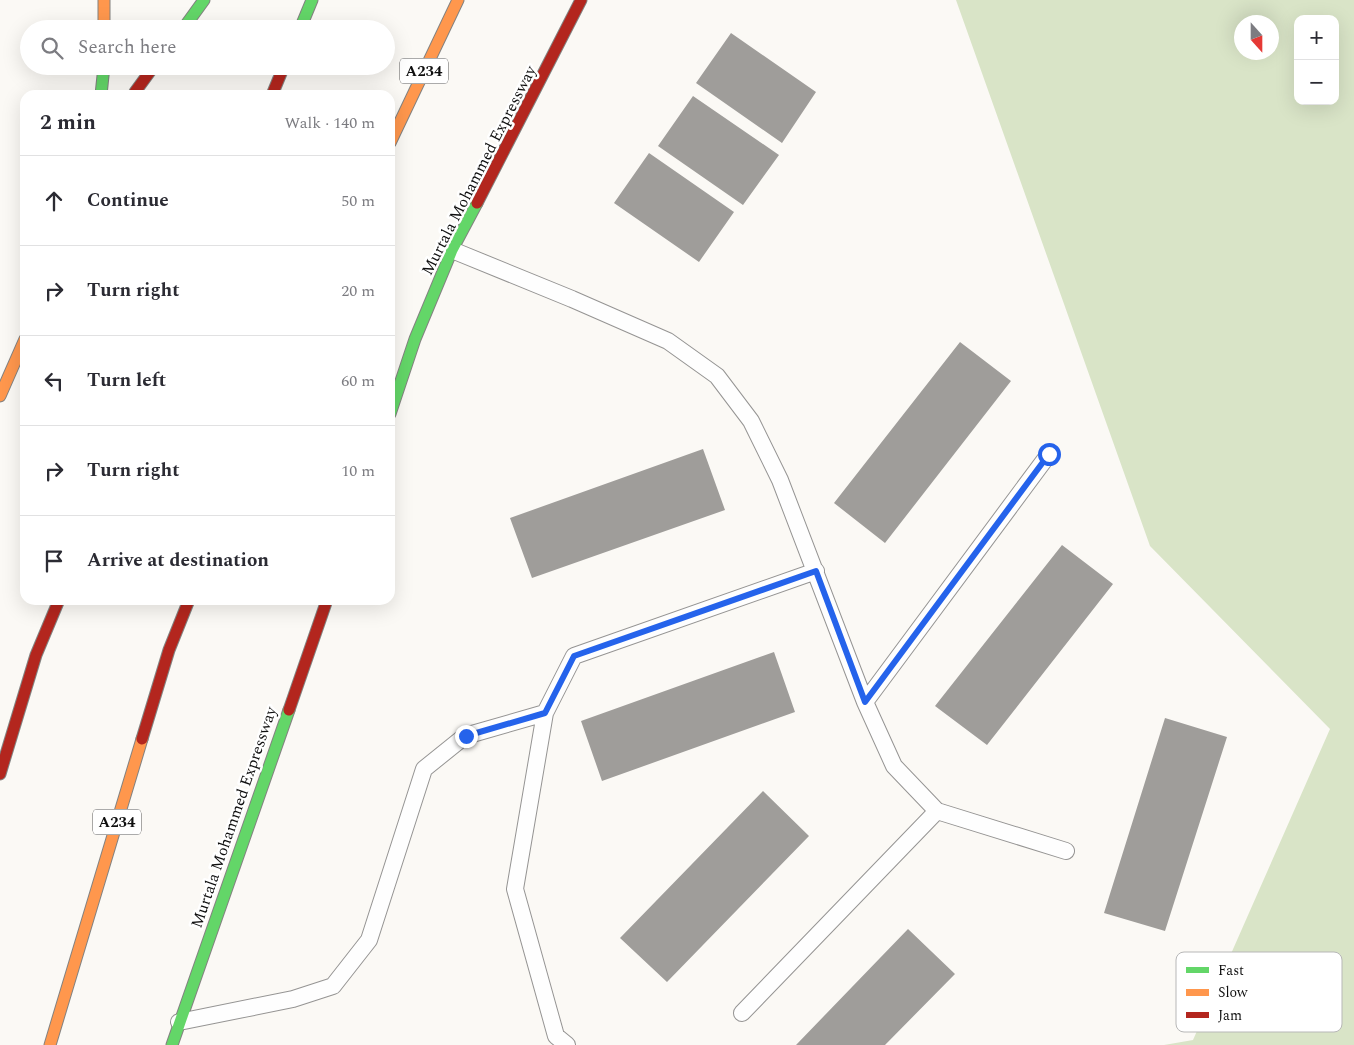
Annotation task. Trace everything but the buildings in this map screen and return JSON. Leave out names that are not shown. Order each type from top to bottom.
[{"type":"highway","points":[[104,0],[104,20]]},
{"type":"highway","points":[[189,20],[204,0]]},
{"type":"highway","points":[[304,20],[312,0]]},
{"type":"highway","name":"A234","points":[[395,132],[458,0]]},
{"type":"highway","name":"Murtala Mohammed Expressway","points":[[395,399],[415,339],[452,250],[581,0]]},
{"type":"highway","points":[[102,90],[103,75]]},
{"type":"highway","points":[[135,90],[143,75]]},
{"type":"highway","points":[[136,90],[147,75]]},
{"type":"highway","points":[[274,90],[280,75]]},
{"type":"highway","points":[[0,396],[20,350]]},
{"type":"highway","points":[[0,774],[36,655],[57,605]]},
{"type":"highway","name":"A234","points":[[50,1045],[169,650],[187,605]]},
{"type":"highway","name":"Murtala Mohammed Expressway","points":[[172,1045],[178,1022],[325,605]]},
{"type":"lane","points":[[452,250],[668,341],[717,376],[751,421],[780,480],[865,702],[894,766],[937,811],[1066,851]]},
{"type":"lane","points":[[865,702],[1049,454]]},
{"type":"lane","points":[[567,1045],[556,1036],[514,889],[545,713],[574,656],[816,571]]},
{"type":"lane","points":[[178,1022],[293,999],[333,986],[369,940],[424,769],[466,736],[545,713]]},
{"type":"lane","points":[[742,1013],[937,811]]},
{"type":"green space","points":[[956,0],[1354,0],[1354,1045],[1164,1045],[1193,1040],[1197,1032],[1342,1032],[1342,952],[1232,952],[1330,729],[1150,546]]},
{"type":"traffic: fast","points":[[190,20],[204,0]]},
{"type":"traffic: fast","points":[[304,20],[312,0]]},
{"type":"traffic: fast","points":[[102,90],[103,75]]},
{"type":"traffic: fast","points":[[395,399],[415,339],[452,250],[477,203]]},
{"type":"traffic: fast","points":[[172,1045],[289,710]]},
{"type":"traffic: slow","points":[[104,0],[104,20]]},
{"type":"traffic: slow","points":[[395,132],[458,0]]},
{"type":"traffic: slow","points":[[0,396],[20,350]]},
{"type":"traffic: slow","points":[[50,1045],[142,739]]},
{"type":"traffic: jam","points":[[477,203],[581,0]]},
{"type":"traffic: jam","points":[[136,90],[147,75]]},
{"type":"traffic: jam","points":[[274,90],[280,75]]},
{"type":"traffic: jam","points":[[0,774],[36,655],[57,605]]},
{"type":"traffic: jam","points":[[142,739],[169,650],[187,605]]},
{"type":"traffic: jam","points":[[289,710],[325,605]]},
{"type":"route","points":[[466,736],[545,713],[574,656],[816,571],[865,702],[1049,454]]}]
